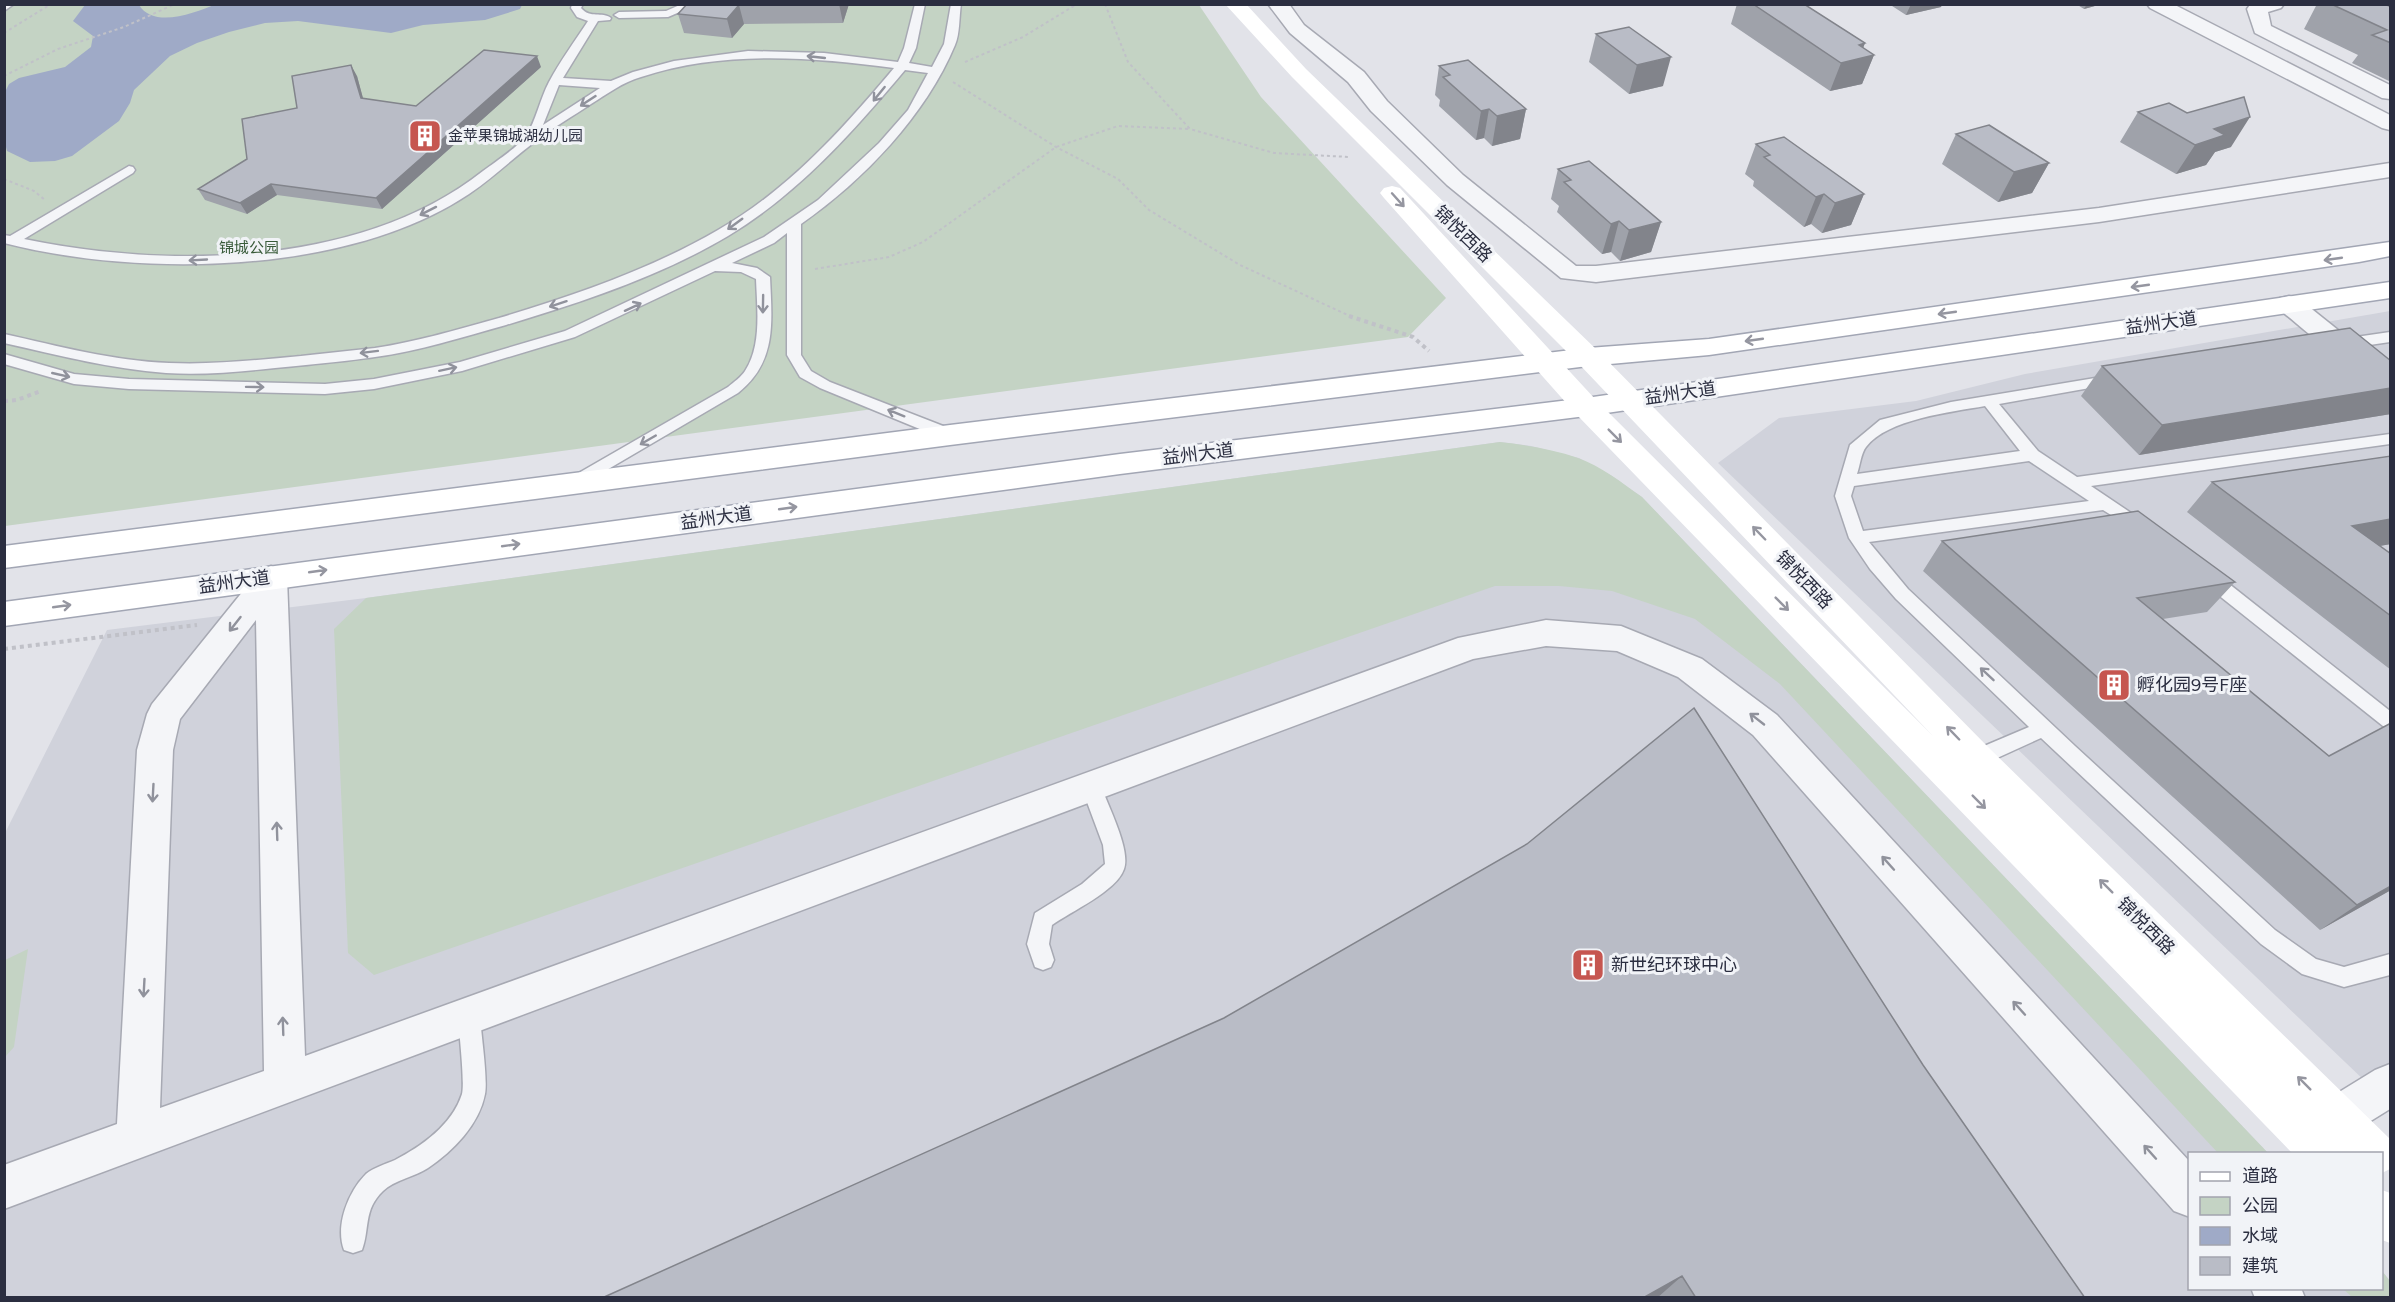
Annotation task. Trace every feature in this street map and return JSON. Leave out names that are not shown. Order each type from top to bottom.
[{"type":"main road","name":"锦悦西路","points":[[1214,4],[1359,157],[1586,407],[2331,1135],[2370,1152]]},
{"type":"main road","name":"锦悦西路","points":[[1235,4],[1299,73],[1588,357],[1977,758],[2331,1135]]},
{"type":"main road","points":[[4,557],[950,435],[1588,357],[1709,347],[2391,249]]},
{"type":"main road","name":"益州大道","points":[[4,614],[1120,464],[1586,407],[2391,290]]},
{"type":"street","points":[[1278,4],[1297,29],[1356,77],[1379,106],[1455,180],[1570,273],[1596,274],[2098,215],[2391,170]]},
{"type":"street","points":[[2157,4],[2391,123]]},
{"type":"street","points":[[2274,4],[2257,9],[2262,29],[2391,93]]},
{"type":"street","points":[[1299,73],[1339,64]]},
{"type":"street","points":[[2289,304],[2329,345],[2391,379]]},
{"type":"street","points":[[138,1137],[155,750],[164,714],[271,578]]},
{"type":"street","points":[[271,578],[285,1084]]},
{"type":"street","points":[[4,1187],[1470,646],[1546,633],[1621,639],[1690,668],[1765,725],[2188,1194]]},
{"type":"street","points":[[2331,1135],[2391,1085]]},
{"type":"lane","points":[[4,8],[9,4]]},
{"type":"lane","points":[[578,4],[576,8],[578,13],[595,18],[668,14],[693,4]]},
{"type":"lane","points":[[619,15],[634,4]]},
{"type":"lane","points":[[4,338],[107,362],[168,368],[230,368],[377,352],[462,333],[554,306],[624,282],[723,233],[784,190],[826,152],[859,118],[902,66],[910,48],[920,4]]},
{"type":"lane","points":[[4,359],[74,379],[129,384],[325,389],[374,384],[462,366],[570,334],[769,240],[823,203],[883,146],[913,111],[950,44],[956,4]]},
{"type":"lane","points":[[531,138],[555,81],[595,18]]},
{"type":"lane","points":[[8,240],[51,250],[99,257],[184,261],[287,252],[348,241],[409,221],[453,199],[496,169],[531,138],[612,85],[636,74],[680,63],[765,53],[936,71]]},
{"type":"lane","points":[[555,81],[612,85]]},
{"type":"lane","points":[[8,240],[129,170]]},
{"type":"lane","points":[[794,223],[794,355],[805,374],[825,385],[950,435]]},
{"type":"lane","points":[[575,482],[733,390],[751,375],[759,356],[764,304],[763,277],[755,271],[741,267],[713,268]]},
{"type":"lane","points":[[2329,345],[2391,337]]},
{"type":"lane","points":[[2128,378],[1951,406],[1885,424],[1858,445],[1843,496],[1857,538],[1876,566],[1902,594],[2268,937],[2310,967],[2344,977],[2391,964]]},
{"type":"lane","points":[[1988,400],[2032,455],[2153,535]]},
{"type":"lane","points":[[2075,483],[2391,439]]},
{"type":"lane","points":[[1848,481],[2032,455]]},
{"type":"lane","points":[[1857,538],[2107,504]]},
{"type":"lane","points":[[2199,570],[2391,721]]},
{"type":"lane","points":[[1977,758],[2044,729]]},
{"type":"lane","points":[[1043,960],[1038,944],[1042,920],[1063,905],[1087,894],[1101,884],[1115,867],[1113,845],[1092,786]]},
{"type":"lane","points":[[352,1241],[355,1213],[375,1182],[417,1161],[445,1141],[462,1119],[474,1093],[469,1016]]},
{"type":"path","points":[[4,33],[51,4]]},
{"type":"path","points":[[936,71],[983,55],[1048,24],[1077,4]]},
{"type":"path","points":[[1105,4],[1128,62],[1190,129]]},
{"type":"path","points":[[4,76],[58,49],[124,27],[174,5]]},
{"type":"path","points":[[936,71],[1056,147],[1118,179],[1149,210],[1240,265],[1348,316],[1413,337],[1454,374]]},
{"type":"path","points":[[794,272],[889,257],[923,242],[1056,147],[1118,126],[1190,129],[1274,153],[1359,157]]},
{"type":"path","points":[[4,179],[34,191]]},
{"type":"path","points":[[4,649],[238,619]]},
{"type":"shaded area","points":[[2390,311],[2390,1105],[1718,463],[1779,418],[1916,401],[2025,374]]},
{"type":"shaded area","points":[[1500,442],[1531,446],[1579,458],[1612,476],[1642,497],[2267,1152],[2188,1152],[2188,1290],[2383,1290],[2383,1272],[2390,1281],[2390,1297],[5,1297],[4,835],[107,630],[366,598]]},
{"type":"green space","name":"锦城公园","points":[[4,5],[1199,5],[1261,97],[1446,298],[1408,337],[5,526]]},
{"type":"green space","points":[[1500,442],[1559,452],[1587,461],[1642,497],[2267,1152],[2217,1152],[1780,684],[1695,619],[1612,591],[1559,586],[1495,586],[374,975],[348,953],[334,629],[366,598]]},
{"type":"green space","points":[[28,949],[14,1047],[5,1057],[5,960]]},
{"type":"green space","points":[[2383,1272],[2390,1281],[2390,1297],[2352,1297],[2344,1290],[2383,1290]]},
{"type":"water","points":[[216,4],[522,5],[520,9],[485,20],[423,25],[391,33],[298,21],[265,23],[229,32],[197,43],[170,56],[134,90],[130,103],[119,121],[72,156],[55,161],[30,162],[7,151],[5,92],[9,84],[19,78],[65,67],[91,47],[93,36],[73,21],[85,5],[139,5],[146,12],[164,18],[186,15]]},
{"type":"building","points":[[687,4],[758,4],[739,5],[727,19],[678,14]]},
{"type":"building","points":[[1753,4],[1804,4],[1865,43],[1859,45],[1874,55],[1841,63]]},
{"type":"building","points":[[2331,4],[2385,4],[2391,7],[2391,43],[2372,35],[2387,30]]},
{"type":"building","points":[[1629,27],[1671,57],[1637,65],[1596,34]]},
{"type":"building","name":"金苹果锦城湖幼儿园","points":[[484,50],[537,56],[376,198],[271,184],[240,203],[198,189],[247,159],[242,119],[297,108],[292,76],[351,65],[361,98],[416,106]]},
{"type":"building","points":[[1468,60],[1526,109],[1497,116],[1489,109],[1481,111],[1443,77],[1450,75],[1439,66]]},
{"type":"building","points":[[2244,97],[2250,117],[2214,129],[2225,135],[2195,145],[2138,112],[2169,103],[2187,113]]},
{"type":"building","points":[[1989,125],[2049,163],[2014,172],[1956,134]]},
{"type":"building","points":[[1784,137],[1864,194],[1835,203],[1824,194],[1816,197],[1764,157],[1770,155],[1756,144]]},
{"type":"building","points":[[1589,161],[1661,222],[1629,230],[1619,221],[1611,224],[1564,182],[1571,180],[1558,169]]},
{"type":"building","points":[[2350,328],[2391,361],[2391,388],[2162,425],[2102,366]]},
{"type":"building","points":[[2391,456],[2391,519],[2352,526],[2391,554],[2391,616],[2212,482]]},
{"type":"building","name":"孵化园9号F座","points":[[2138,511],[2235,582],[2137,598],[2329,756],[2391,723],[2391,886],[2357,905],[1942,541]]},
{"type":"building","name":"新世纪环球中心","points":[[1694,708],[1923,1065],[2085,1298],[1696,1298],[1682,1276],[1643,1298],[602,1298],[1224,1018],[1527,844]]},
{"type":"place","name":"金苹果锦城湖幼儿园","points":[[425,136]]},
{"type":"place","name":"孵化园9号F座","points":[[2114,685]]},
{"type":"place","name":"新世纪环球中心","points":[[1588,965]]}]
